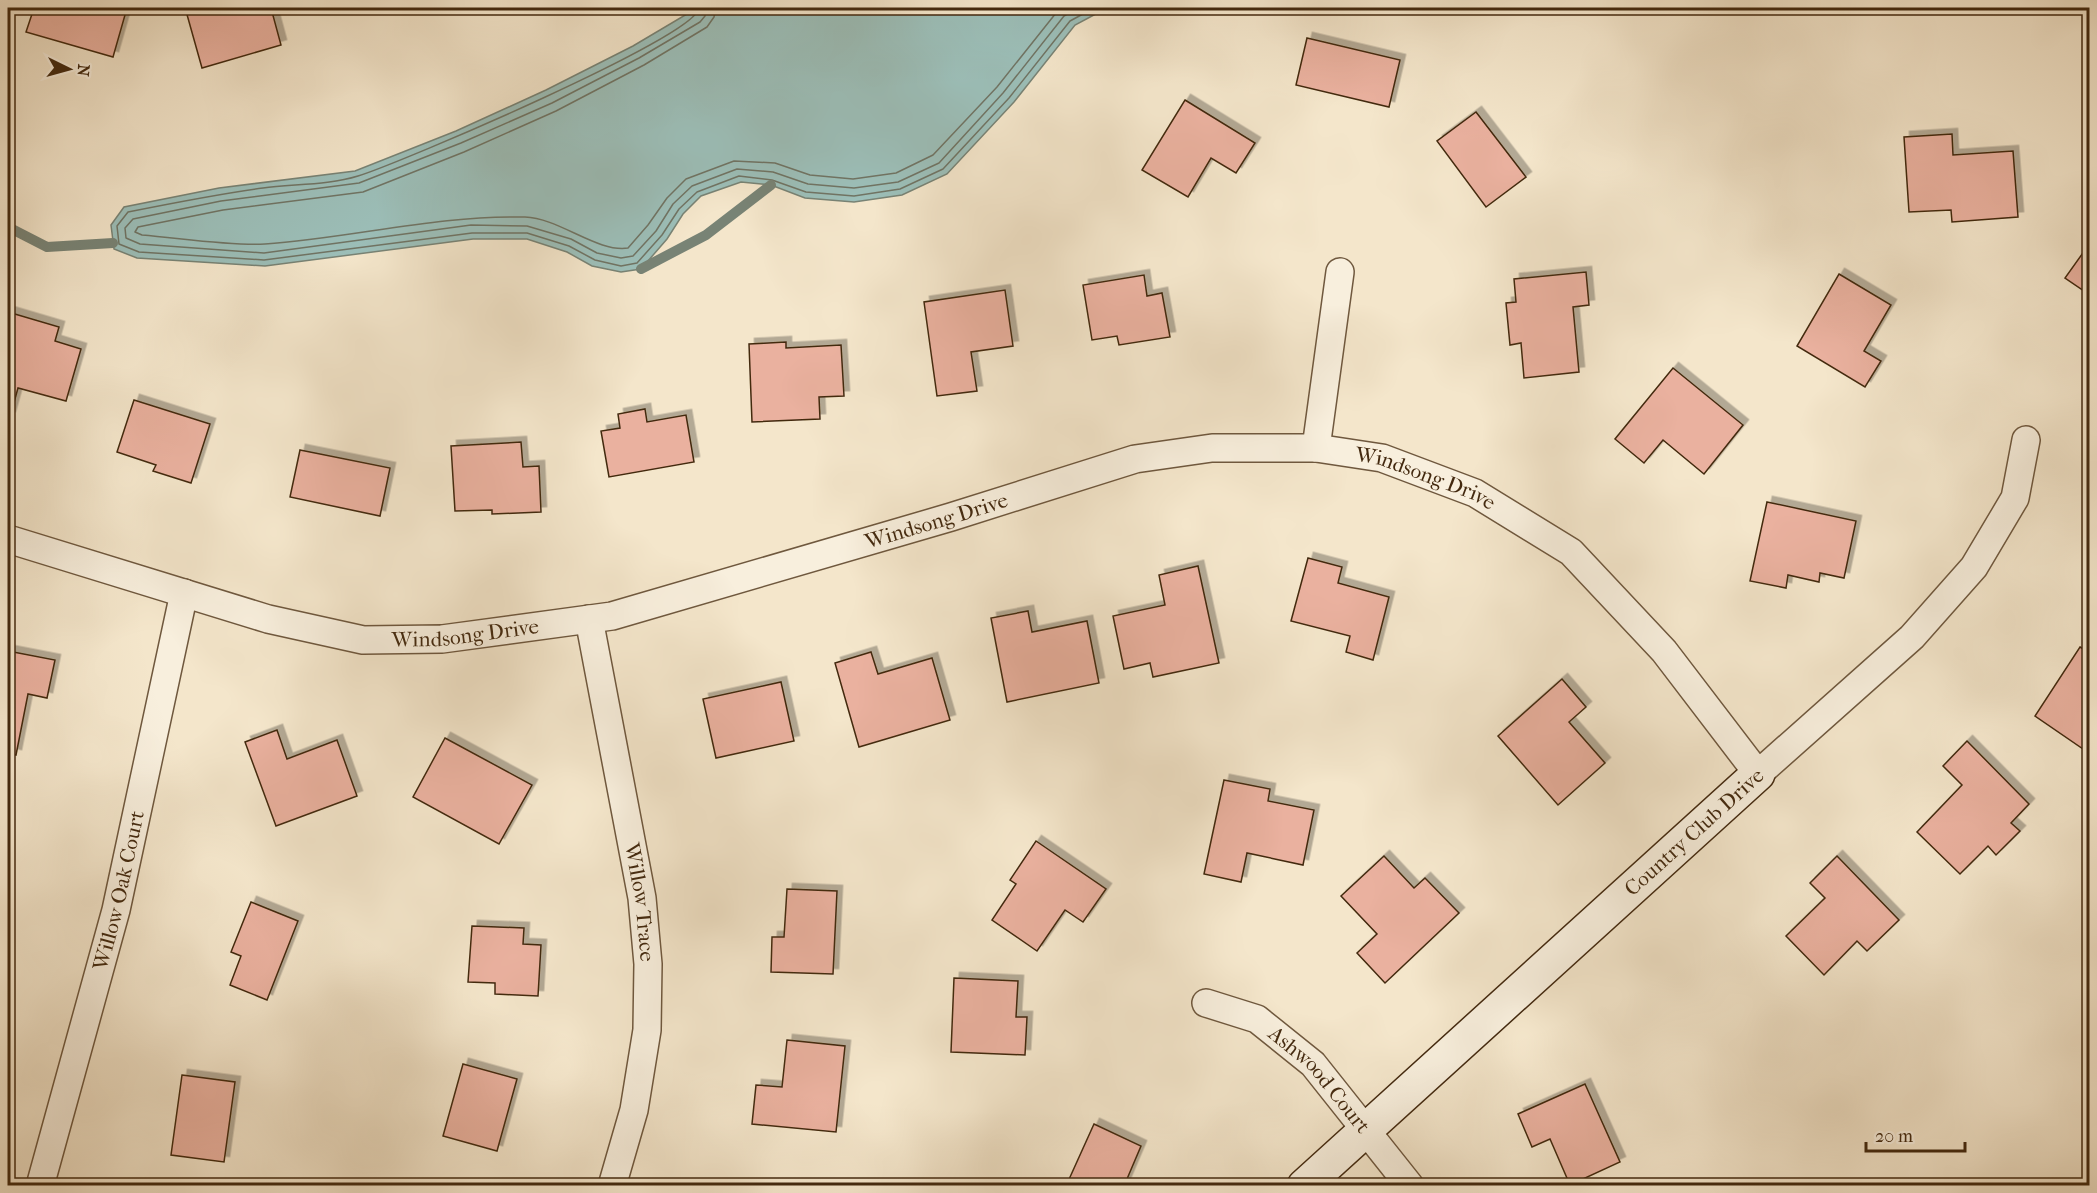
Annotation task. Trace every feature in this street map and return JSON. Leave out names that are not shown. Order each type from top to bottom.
[{"type":"street","points":[[1316,448],[1340,272]]},
{"type":"street","name":"Country Club Drive","points":[[1304,1185],[1758,774],[1912,638],[1974,567],[2015,498],[2026,440]]},
{"type":"street","name":"Windsong Drive","points":[[8,539],[268,619],[363,640],[442,639],[612,616],[951,517],[1135,459],[1212,448],[1316,448],[1382,458],[1475,493],[1571,552],[1664,651],[1758,774]]},
{"type":"street","name":"Willow Oak Court","points":[[40,1185],[116,910],[184,593]]},
{"type":"street","name":"Willow Trace","points":[[590,619],[642,898],[648,964],[647,1030],[634,1110],[612,1185]]},
{"type":"street","name":"Ashwood Court","points":[[1206,1003],[1257,1019],[1312,1064],[1363,1130],[1410,1185]]},
{"type":"water","points":[[697,8],[1107,8],[1075,25],[1014,102],[947,174],[902,195],[854,202],[805,198],[771,185],[741,182],[701,196],[683,214],[667,239],[641,269],[621,272],[592,266],[567,252],[527,239],[473,239],[265,266],[137,258],[114,249],[111,225],[124,207],[219,188],[355,171],[456,131],[546,90],[633,46]]},
{"type":"building","points":[[34,8],[127,8],[113,57],[26,32]]},
{"type":"building","points":[[200,8],[271,8],[281,45],[202,68],[186,11]]},
{"type":"building","points":[[1307,38],[1400,60],[1389,107],[1296,85]]},
{"type":"building","points":[[1185,100],[1255,143],[1236,173],[1211,158],[1188,197],[1142,170]]},
{"type":"building","points":[[1476,112],[1526,177],[1486,207],[1437,141]]},
{"type":"building","points":[[1952,134],[1953,155],[2013,151],[2018,217],[1952,222],[1951,210],[1909,212],[1904,137]]},
{"type":"building","points":[[2090,243],[2090,295],[2065,278]]},
{"type":"building","points":[[1586,272],[1589,305],[1573,307],[1579,372],[1524,378],[1521,343],[1510,345],[1506,303],[1516,302],[1514,279]]},
{"type":"building","points":[[1839,274],[1891,305],[1864,351],[1881,361],[1865,387],[1797,346]]},
{"type":"building","points":[[1144,275],[1147,296],[1162,293],[1170,337],[1119,345],[1117,336],[1092,340],[1083,285]]},
{"type":"building","points":[[1005,290],[1013,346],[971,352],[977,391],[937,396],[924,302]]},
{"type":"building","points":[[8,312],[59,327],[55,341],[81,349],[66,401],[18,388],[10,417],[8,417]]},
{"type":"building","points":[[786,342],[786,348],[841,345],[844,396],[819,397],[820,419],[752,422],[749,344]]},
{"type":"building","points":[[1673,368],[1743,425],[1704,474],[1663,440],[1644,463],[1615,439]]},
{"type":"building","points":[[134,400],[210,424],[191,483],[153,471],[156,465],[117,452]]},
{"type":"building","points":[[645,409],[647,422],[686,415],[694,462],[609,477],[601,431],[620,428],[618,414]]},
{"type":"building","points":[[521,442],[523,467],[539,466],[541,512],[492,514],[492,510],[455,511],[451,446]]},
{"type":"building","points":[[300,450],[390,468],[380,516],[290,497]]},
{"type":"building","points":[[1767,502],[1856,521],[1844,578],[1820,573],[1819,582],[1788,575],[1786,588],[1750,581]]},
{"type":"building","points":[[1308,558],[1342,567],[1338,583],[1389,597],[1373,660],[1346,652],[1350,636],[1291,621]]},
{"type":"building","points":[[1198,566],[1219,663],[1153,677],[1150,663],[1124,669],[1113,616],[1165,605],[1159,575]]},
{"type":"building","points":[[1028,611],[1032,632],[1087,621],[1099,683],[1007,702],[991,618]]},
{"type":"building","points":[[2080,647],[2090,653],[2090,746],[2086,751],[2035,716]]},
{"type":"building","points":[[8,651],[55,660],[47,698],[28,694],[16,755],[8,753]]},
{"type":"building","points":[[871,652],[878,674],[932,658],[950,720],[859,747],[835,663]]},
{"type":"building","points":[[1562,679],[1586,707],[1569,722],[1605,763],[1558,805],[1498,736]]},
{"type":"building","points":[[781,682],[794,741],[716,758],[703,699]]},
{"type":"building","points":[[277,730],[287,759],[337,740],[357,796],[276,826],[245,742]]},
{"type":"building","points":[[445,738],[532,785],[499,844],[413,797]]},
{"type":"building","points":[[1967,741],[2029,804],[2011,823],[2020,831],[1996,855],[1988,846],[1960,874],[1917,832],[1962,785],[1943,766]]},
{"type":"building","points":[[1224,780],[1270,789],[1268,801],[1314,810],[1303,865],[1247,853],[1241,882],[1204,874]]},
{"type":"building","points":[[1036,841],[1106,889],[1083,922],[1065,910],[1037,951],[992,920],[1016,884],[1010,880]]},
{"type":"building","points":[[1384,856],[1414,888],[1425,878],[1459,913],[1385,983],[1357,953],[1377,934],[1341,896]]},
{"type":"building","points":[[1837,856],[1899,920],[1867,951],[1857,941],[1824,975],[1786,936],[1825,898],[1810,883]]},
{"type":"building","points":[[787,889],[837,891],[833,974],[771,972],[772,937],[784,937]]},
{"type":"building","points":[[251,902],[298,921],[267,1000],[230,985],[241,956],[231,952]]},
{"type":"building","points":[[472,926],[524,928],[523,944],[541,945],[538,996],[495,994],[495,983],[468,982]]},
{"type":"building","points":[[954,978],[1018,981],[1016,1017],[1027,1017],[1025,1055],[951,1052]]},
{"type":"building","points":[[787,1040],[845,1046],[836,1132],[752,1124],[756,1085],[782,1087]]},
{"type":"building","points":[[463,1064],[517,1079],[497,1151],[443,1136]]},
{"type":"building","points":[[182,1075],[235,1082],[224,1162],[171,1155]]},
{"type":"building","points":[[1585,1084],[1620,1162],[1570,1185],[1550,1139],[1532,1147],[1518,1114]]},
{"type":"building","points":[[1094,1124],[1141,1146],[1124,1186],[1066,1186]]},
{"type":"waterway","points":[[641,269],[706,235],[771,185]]},
{"type":"waterway","points":[[8,227],[47,247],[113,243]]}]
